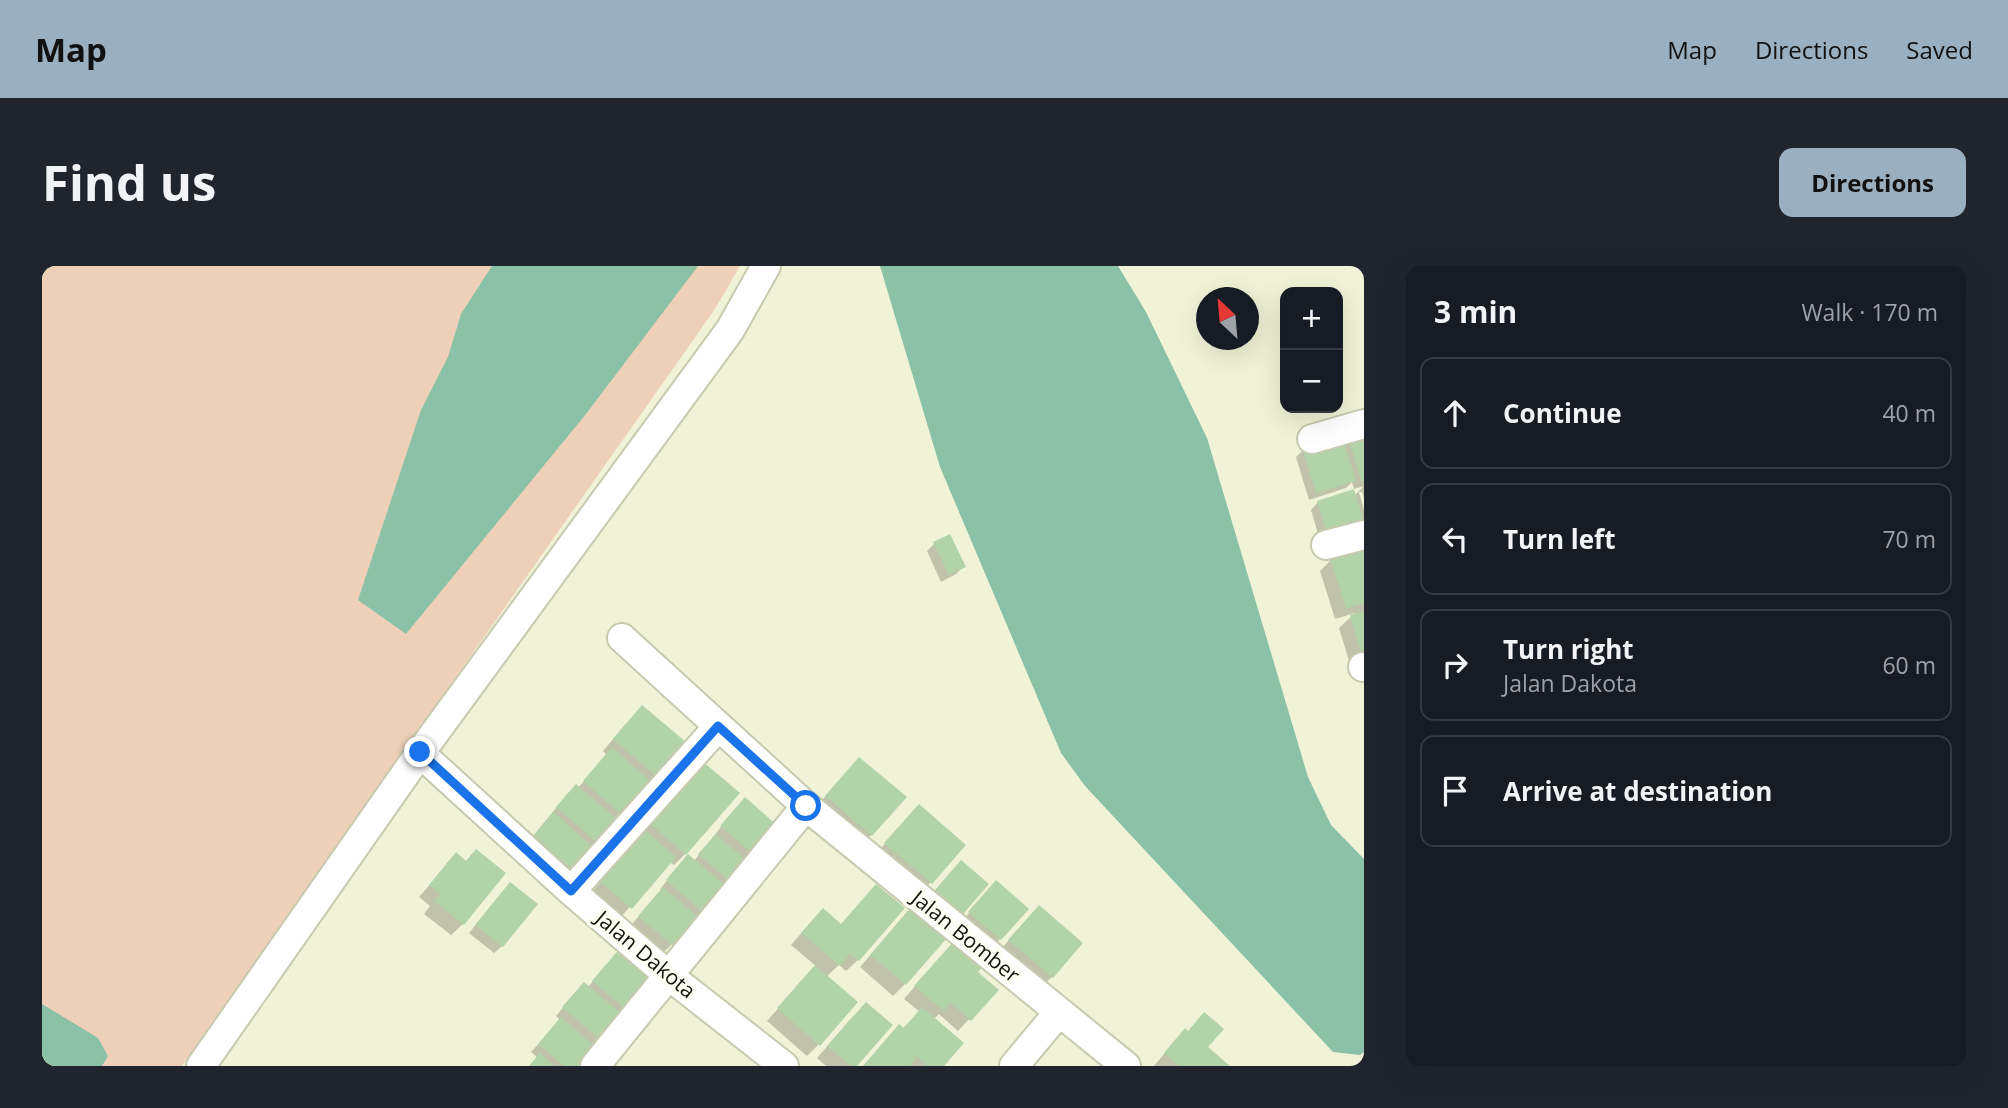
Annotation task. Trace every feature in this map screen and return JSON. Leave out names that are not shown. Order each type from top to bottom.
[{"type":"lane","points":[[201,1066],[420,752],[730,330],[766,266]]},
{"type":"lane","points":[[1312,439],[1364,424]]},
{"type":"lane","points":[[1326,545],[1364,535]]},
{"type":"lane","name":"Jalan Bomber","points":[[622,638],[806,806],[1126,1066]]},
{"type":"lane","points":[[571,891],[718,726]]},
{"type":"lane","name":"Jalan Dakota","points":[[420,752],[571,891],[668,975],[784,1066]]},
{"type":"lane","points":[[595,1066],[806,806]]},
{"type":"lane","points":[[1014,1066],[1059,1012]]},
{"type":"shaded area","points":[[42,266],[740,266],[715,309],[182,1066],[42,1066]]},
{"type":"shaded area","points":[[492,266],[698,266],[586,414],[406,634],[358,600],[421,410],[448,357],[461,314]]},
{"type":"shaded area","points":[[880,266],[1118,266],[1146,312],[1207,438],[1308,777],[1331,825],[1364,859],[1364,1052],[1360,1055],[1333,1052],[1085,786],[1061,753],[940,467]]},
{"type":"shaded area","points":[[42,1004],[98,1038],[108,1056],[102,1066],[42,1066]]},
{"type":"building","points":[[1364,433],[1364,481],[1362,482],[1348,438]]},
{"type":"building","points":[[1342,436],[1356,481],[1316,493],[1302,448]]},
{"type":"building","points":[[1354,489],[1364,522],[1329,541],[1317,501]]},
{"type":"building","points":[[950,534],[966,567],[949,575],[933,542]]},
{"type":"building","points":[[1364,548],[1364,603],[1346,609],[1330,558]]},
{"type":"building","points":[[1364,611],[1364,660],[1363,660],[1350,615]]},
{"type":"building","points":[[642,705],[693,748],[663,782],[613,739]]},
{"type":"building","points":[[612,747],[650,781],[621,814],[583,781]]},
{"type":"building","points":[[859,757],[907,797],[872,836],[825,796]]},
{"type":"building","points":[[701,760],[740,793],[686,855],[648,822]]},
{"type":"building","points":[[576,784],[621,823],[601,846],[556,807]]},
{"type":"building","points":[[745,797],[778,826],[753,854],[720,826]]},
{"type":"building","points":[[919,804],[966,845],[932,884],[884,843]]},
{"type":"building","points":[[553,812],[593,847],[573,870],[533,836]]},
{"type":"building","points":[[645,830],[676,857],[632,909],[600,882]]},
{"type":"building","points":[[716,834],[748,862],[730,882],[698,854]]},
{"type":"building","points":[[476,849],[506,873],[464,925],[434,901],[440,894],[429,885],[456,852],[466,861]]},
{"type":"building","points":[[688,854],[727,887],[704,913],[666,880]]},
{"type":"building","points":[[961,860],[989,884],[963,914],[935,890]]},
{"type":"building","points":[[996,880],[1029,909],[1001,940],[968,912]]},
{"type":"building","points":[[510,882],[538,904],[503,947],[475,925]]},
{"type":"building","points":[[876,884],[905,908],[859,961],[850,954],[840,966],[801,933],[823,908],[841,924]]},
{"type":"building","points":[[663,887],[698,917],[673,946],[638,916]]},
{"type":"building","points":[[1039,905],[1083,943],[1053,978],[1008,940]]},
{"type":"building","points":[[911,907],[947,938],[906,985],[870,955]]},
{"type":"building","points":[[954,941],[983,966],[978,972],[999,990],[971,1021],[951,1003],[944,1011],[914,986]]},
{"type":"building","points":[[620,948],[654,977],[626,1010],[592,981]]},
{"type":"building","points":[[815,965],[858,1002],[820,1046],[777,1008]]},
{"type":"building","points":[[584,982],[626,1018],[604,1043],[562,1007]]},
{"type":"building","points":[[866,1002],[893,1025],[857,1066],[851,1066],[827,1046]]},
{"type":"building","points":[[922,1007],[964,1043],[944,1066],[927,1066],[917,1057],[910,1066],[863,1066],[899,1024],[904,1028]]},
{"type":"building","points":[[1204,1012],[1224,1029],[1208,1047],[1230,1066],[1179,1066],[1164,1053],[1185,1028],[1188,1031]]},
{"type":"building","points":[[561,1017],[598,1049],[584,1066],[564,1066],[538,1044]]},
{"type":"building","points":[[540,1053],[554,1066],[529,1066]]},
{"type":"route","points":[[420,752],[571,891],[718,726],[806,806]]}]
